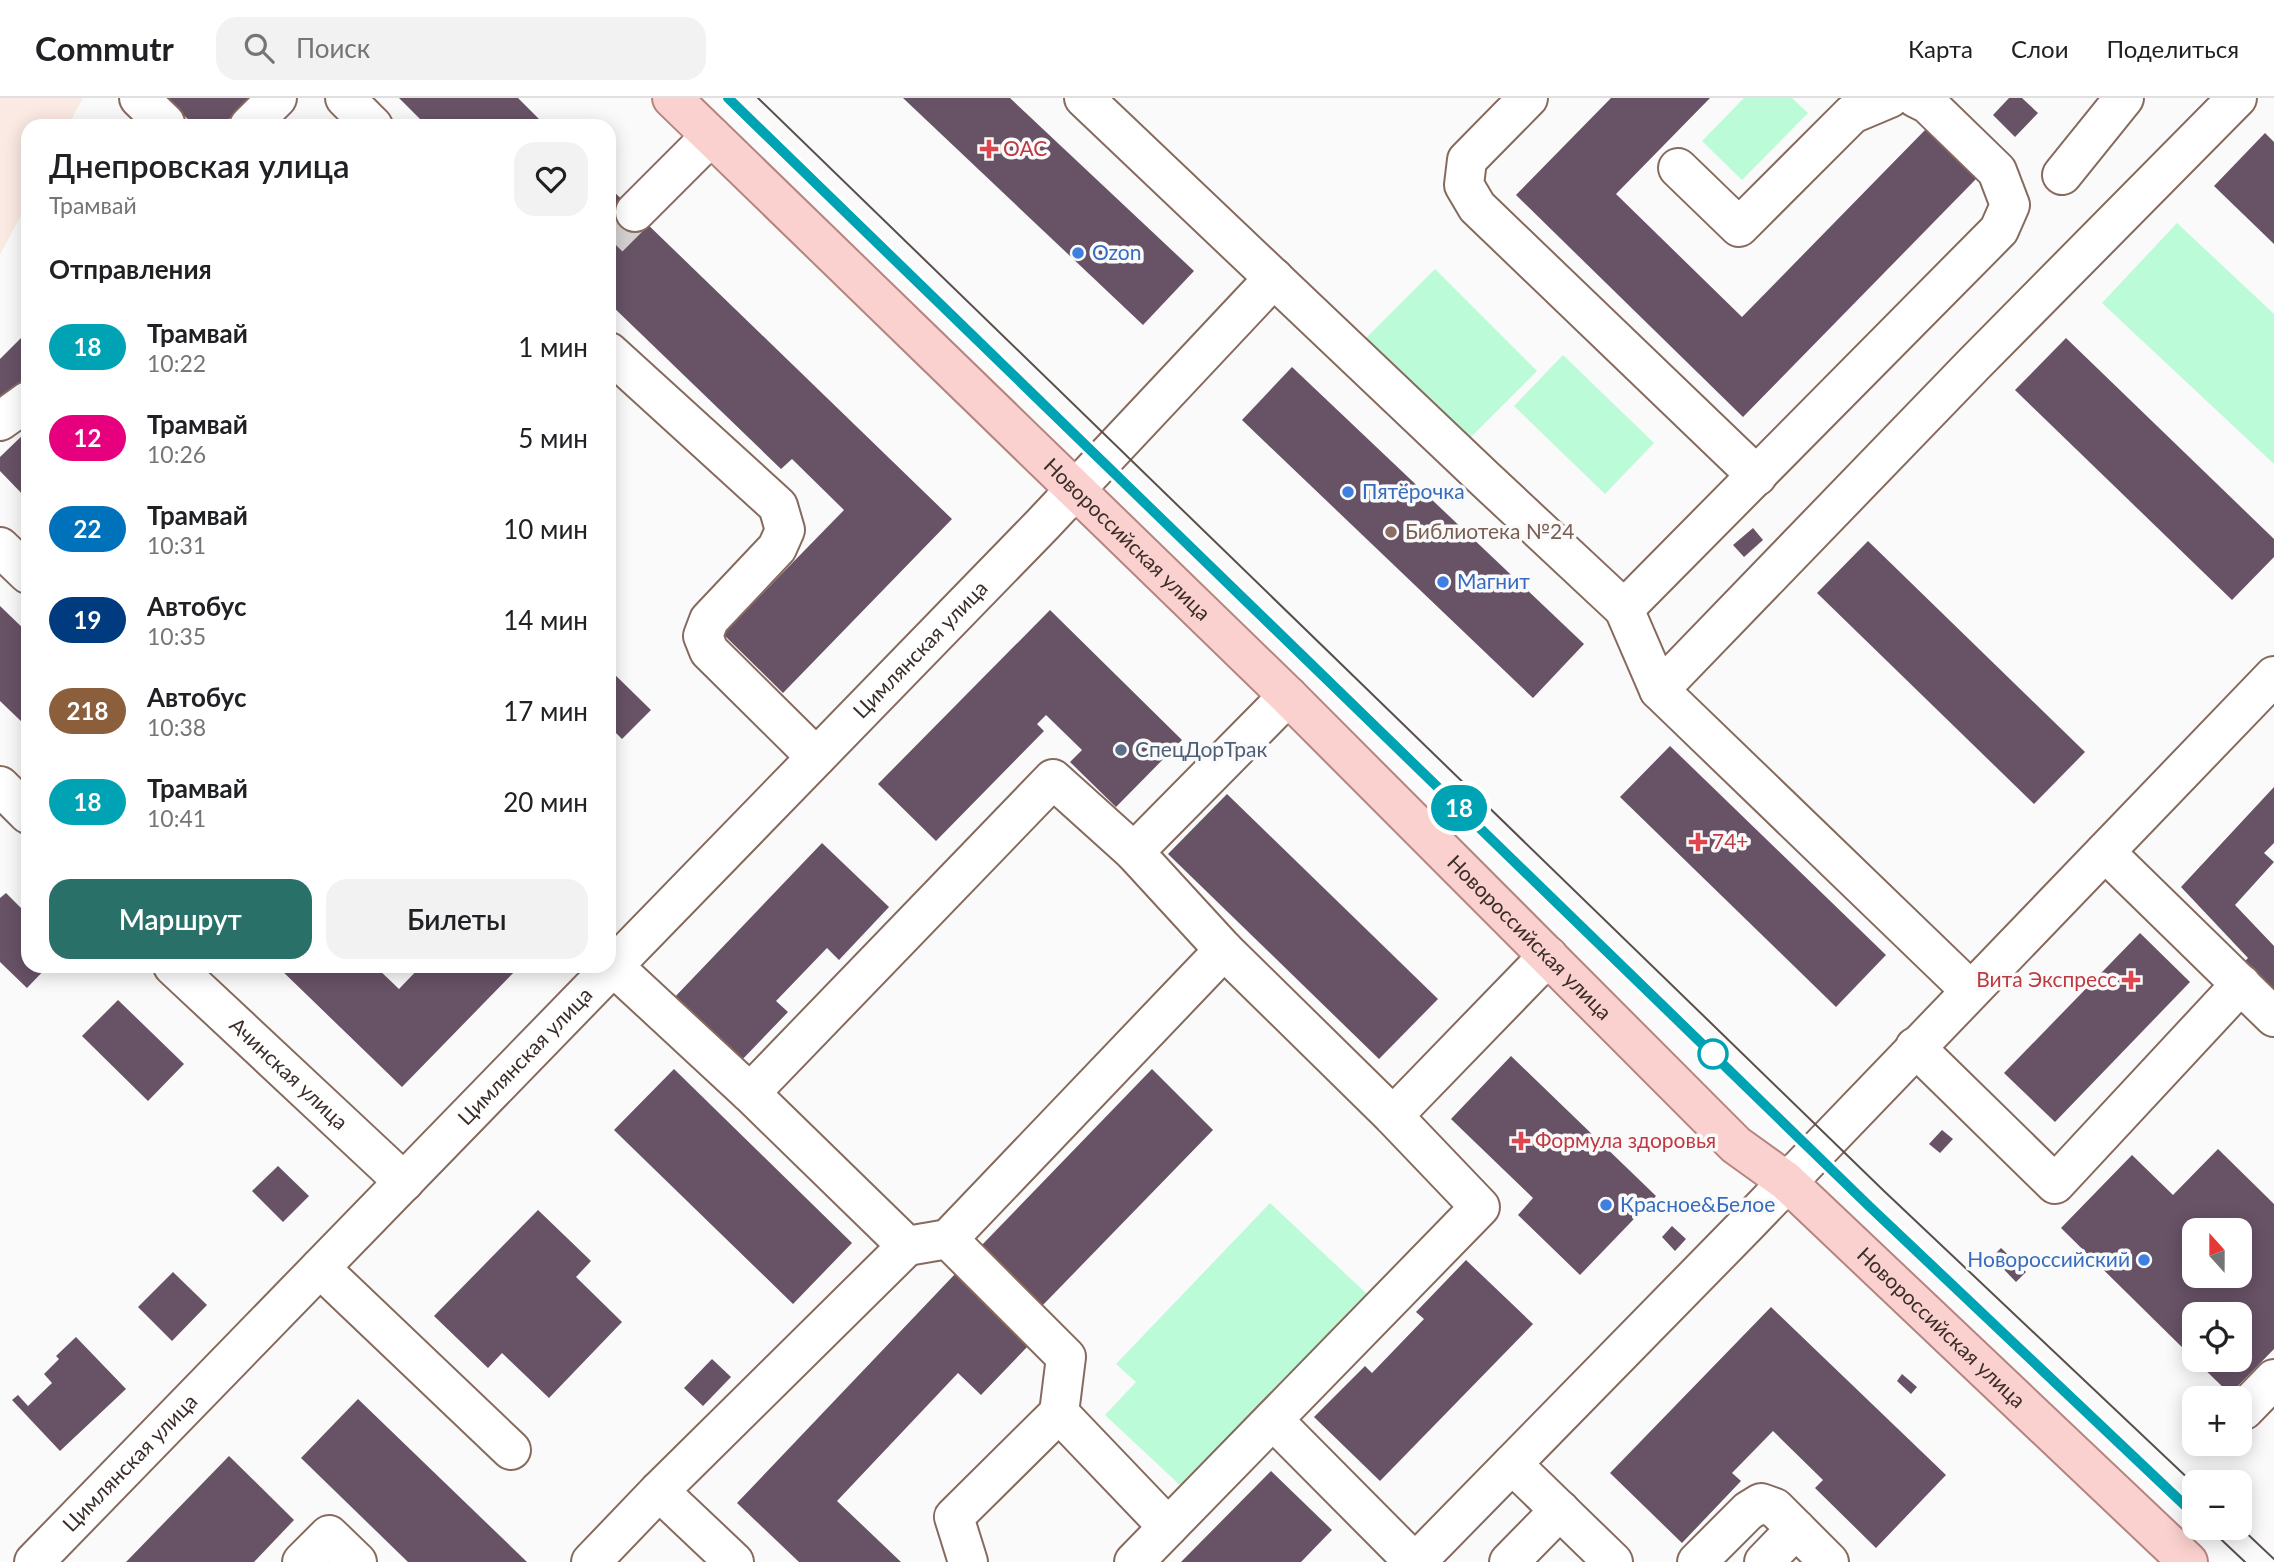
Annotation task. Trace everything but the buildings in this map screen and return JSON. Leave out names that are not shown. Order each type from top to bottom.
[{"type":"main road","name":"Новороссийская улица","points":[[672,98],[1288,696],[1736,1145],[1786,1181],[2188,1562]]},
{"type":"street","points":[[139,98],[161,119]]},
{"type":"street","points":[[256,119],[276,98]]},
{"type":"street","points":[[345,98],[366,119]]},
{"type":"street","points":[[1084,98],[1624,609],[1659,690],[1970,990]]},
{"type":"street","points":[[1528,98],[1467,160],[1464,185],[1477,207],[1756,477]]},
{"type":"street","points":[[1678,168],[1740,227],[1852,114],[1890,98]]},
{"type":"street","points":[[1624,609],[1999,230],[2010,205],[1997,171],[1928,104],[1916,98]]},
{"type":"street","points":[[2062,175],[2124,98]]},
{"type":"street","points":[[1659,690],[2237,98]]},
{"type":"street","points":[[635,212],[711,136]]},
{"type":"street","name":"Цимлянская улица","points":[[616,965],[1076,490],[1274,278]]},
{"type":"street","points":[[616,358],[778,506],[785,530],[777,548],[709,620],[703,636],[709,652],[816,757]]},
{"type":"street","points":[[0,421],[21,406]]},
{"type":"street","points":[[0,547],[21,567]]},
{"type":"street","points":[[1273,1420],[1415,1562],[2105,852],[2269,692]]},
{"type":"street","points":[[1134,852],[1288,696]]},
{"type":"street","points":[[750,1093],[1053,779],[1134,852],[1224,950],[1393,1116],[1480,1207],[1134,1562]]},
{"type":"street","points":[[0,786],[21,807]]},
{"type":"street","points":[[2105,852],[2274,1017]]},
{"type":"street","points":[[591,1562],[659,1491],[907,1246],[947,1239],[1224,950]]},
{"type":"street","points":[[1393,1116],[1548,956]]},
{"type":"street","points":[[616,969],[750,1093],[907,1246]]},
{"type":"street","name":"Ачинская улица","points":[[186,973],[404,1182]]},
{"type":"street","name":"Цимлянская улица","points":[[34,1562],[608,973]]},
{"type":"street","points":[[1915,1047],[2055,1184],[2241,984]]},
{"type":"street","points":[[947,1239],[1066,1357],[1059,1413],[954,1517],[968,1562]]},
{"type":"street","points":[[320,1268],[510,1450]]},
{"type":"street","points":[[2252,1402],[2274,1379]]},
{"type":"street","points":[[1059,1413],[1168,1527]]},
{"type":"street","points":[[1512,1464],[1613,1562]]},
{"type":"street","points":[[659,1491],[734,1562]]},
{"type":"street","points":[[1700,1561],[1748,1511],[1761,1503],[1775,1508],[1829,1562]]},
{"type":"street","points":[[1509,1562],[1560,1510]]},
{"type":"street","points":[[1764,1562],[1796,1529]]},
{"type":"street","points":[[302,1562],[329,1535],[356,1562]]},
{"type":"shaded area","points":[[0,98],[83,98],[72,119],[21,119],[21,215],[0,255]]},
{"type":"green space","points":[[1744,98],[1792,98],[1808,113],[1742,180],[1702,141]]},
{"type":"green space","points":[[2177,223],[2274,314],[2274,464],[2102,303]]},
{"type":"green space","points":[[1435,269],[1537,371],[1466,442],[1364,340]]},
{"type":"green space","points":[[1563,355],[1654,443],[1605,494],[1514,406]]},
{"type":"green space","points":[[1270,1203],[1368,1295],[1183,1488],[1105,1415],[1136,1382],[1116,1364]]},
{"type":"tunnel","points":[[616,231],[635,212]]},
{"type":"tram line","points":[[728,98],[1870,1207],[2182,1503]]},
{"type":"tram line","name":"18","points":[[728,98],[1870,1207],[2182,1503]]},
{"type":"tram line","points":[[758,98],[1884,1191],[2182,1473]]},
{"type":"tram line","points":[[2252,1538],[2274,1559]]},
{"type":"tram line","points":[[2222,1540],[2245,1562]]},
{"type":"place","name":"ОАС","points":[[989,149]]},
{"type":"place","name":"Ozon","points":[[1078,253]]},
{"type":"place","name":"Пятёрочка","points":[[1348,492]]},
{"type":"place","name":"Библиотека №24","points":[[1391,532]]},
{"type":"place","name":"Магнит","points":[[1443,582]]},
{"type":"place","name":"СпецДорТрак","points":[[1121,750]]},
{"type":"place","name":"74+","points":[[1698,842]]},
{"type":"place","name":"Вита Экспресс","points":[[2131,980]]},
{"type":"place","name":"Формула здоровья","points":[[1521,1141]]},
{"type":"place","name":"Красное&Белое","points":[[1606,1205]]},
{"type":"place","name":"Новороссийский","points":[[2144,1260]]}]
